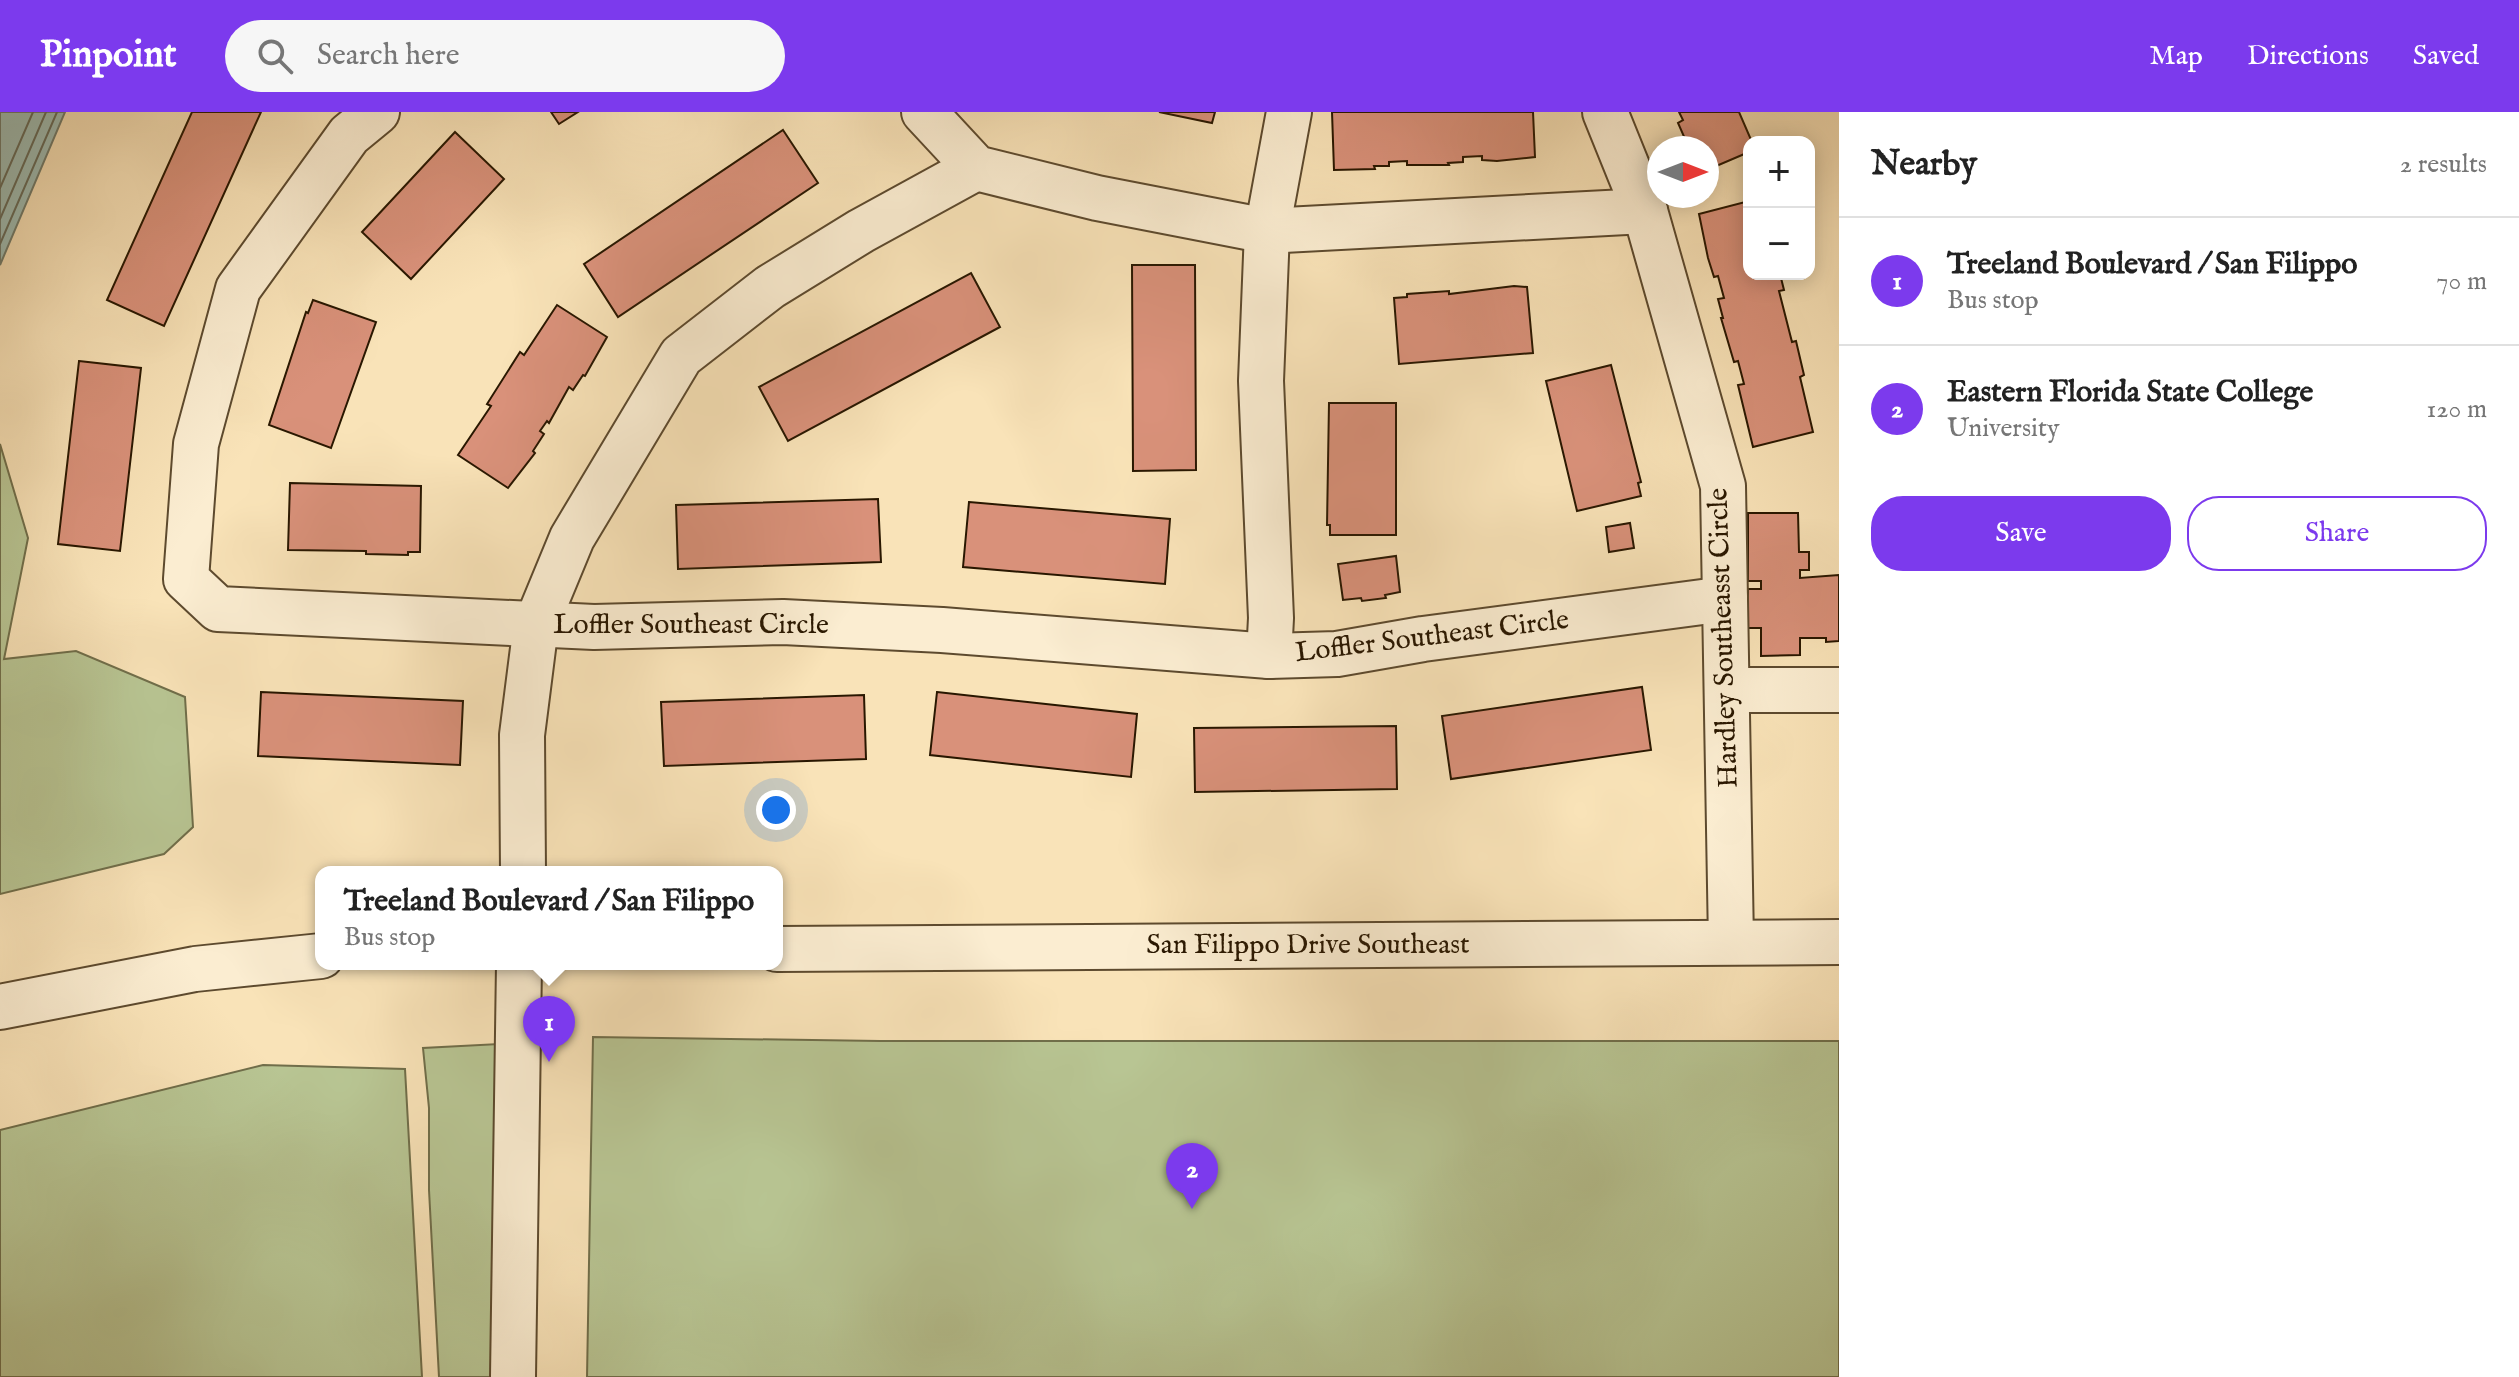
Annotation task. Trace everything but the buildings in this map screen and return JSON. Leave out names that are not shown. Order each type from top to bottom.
[{"type":"street","name":"Loffler Southeast Circle","points":[[377,112],[349,135],[238,289],[196,444],[186,579],[218,609],[594,627],[783,622],[942,630],[1269,656],[1337,654],[1423,639],[1725,599]]},
{"type":"street","points":[[924,112],[976,168],[1097,198],[1267,231],[1645,211]]},
{"type":"street","points":[[1269,656],[1271,618],[1261,381],[1267,231],[1289,112]]},
{"type":"street","name":"Hardley Southeasst Circle","points":[[1605,112],[1645,211],[1723,486],[1731,942]]},
{"type":"street","points":[[523,866],[522,735],[536,625],[572,538],[681,356],[770,287],[861,231],[976,168]]},
{"type":"street","points":[[1727,690],[1839,690]]},
{"type":"street","name":"San Filippo Drive Southeast","points":[[783,949],[1839,942]]},
{"type":"street","points":[[0,1007],[195,969],[315,957]]},
{"type":"street","points":[[513,1377],[519,970]]},
{"type":"green space","points":[[0,444],[28,538],[4,659],[76,651],[185,697],[193,827],[164,854],[0,894]]},
{"type":"green space","points":[[593,1037],[880,1041],[1839,1041],[1839,1377],[587,1377]]},
{"type":"green space","points":[[499,1044],[494,1377],[439,1377],[429,1190],[429,1108],[423,1048]]},
{"type":"green space","points":[[263,1065],[405,1069],[422,1377],[0,1377],[0,1130]]},
{"type":"water","points":[[0,112],[65,112],[0,265]]},
{"type":"place","name":"Treeland Boulevard / San Filippo","points":[[549,1062]]},
{"type":"place","name":"Eastern Florida State College","points":[[1192,1209]]}]
